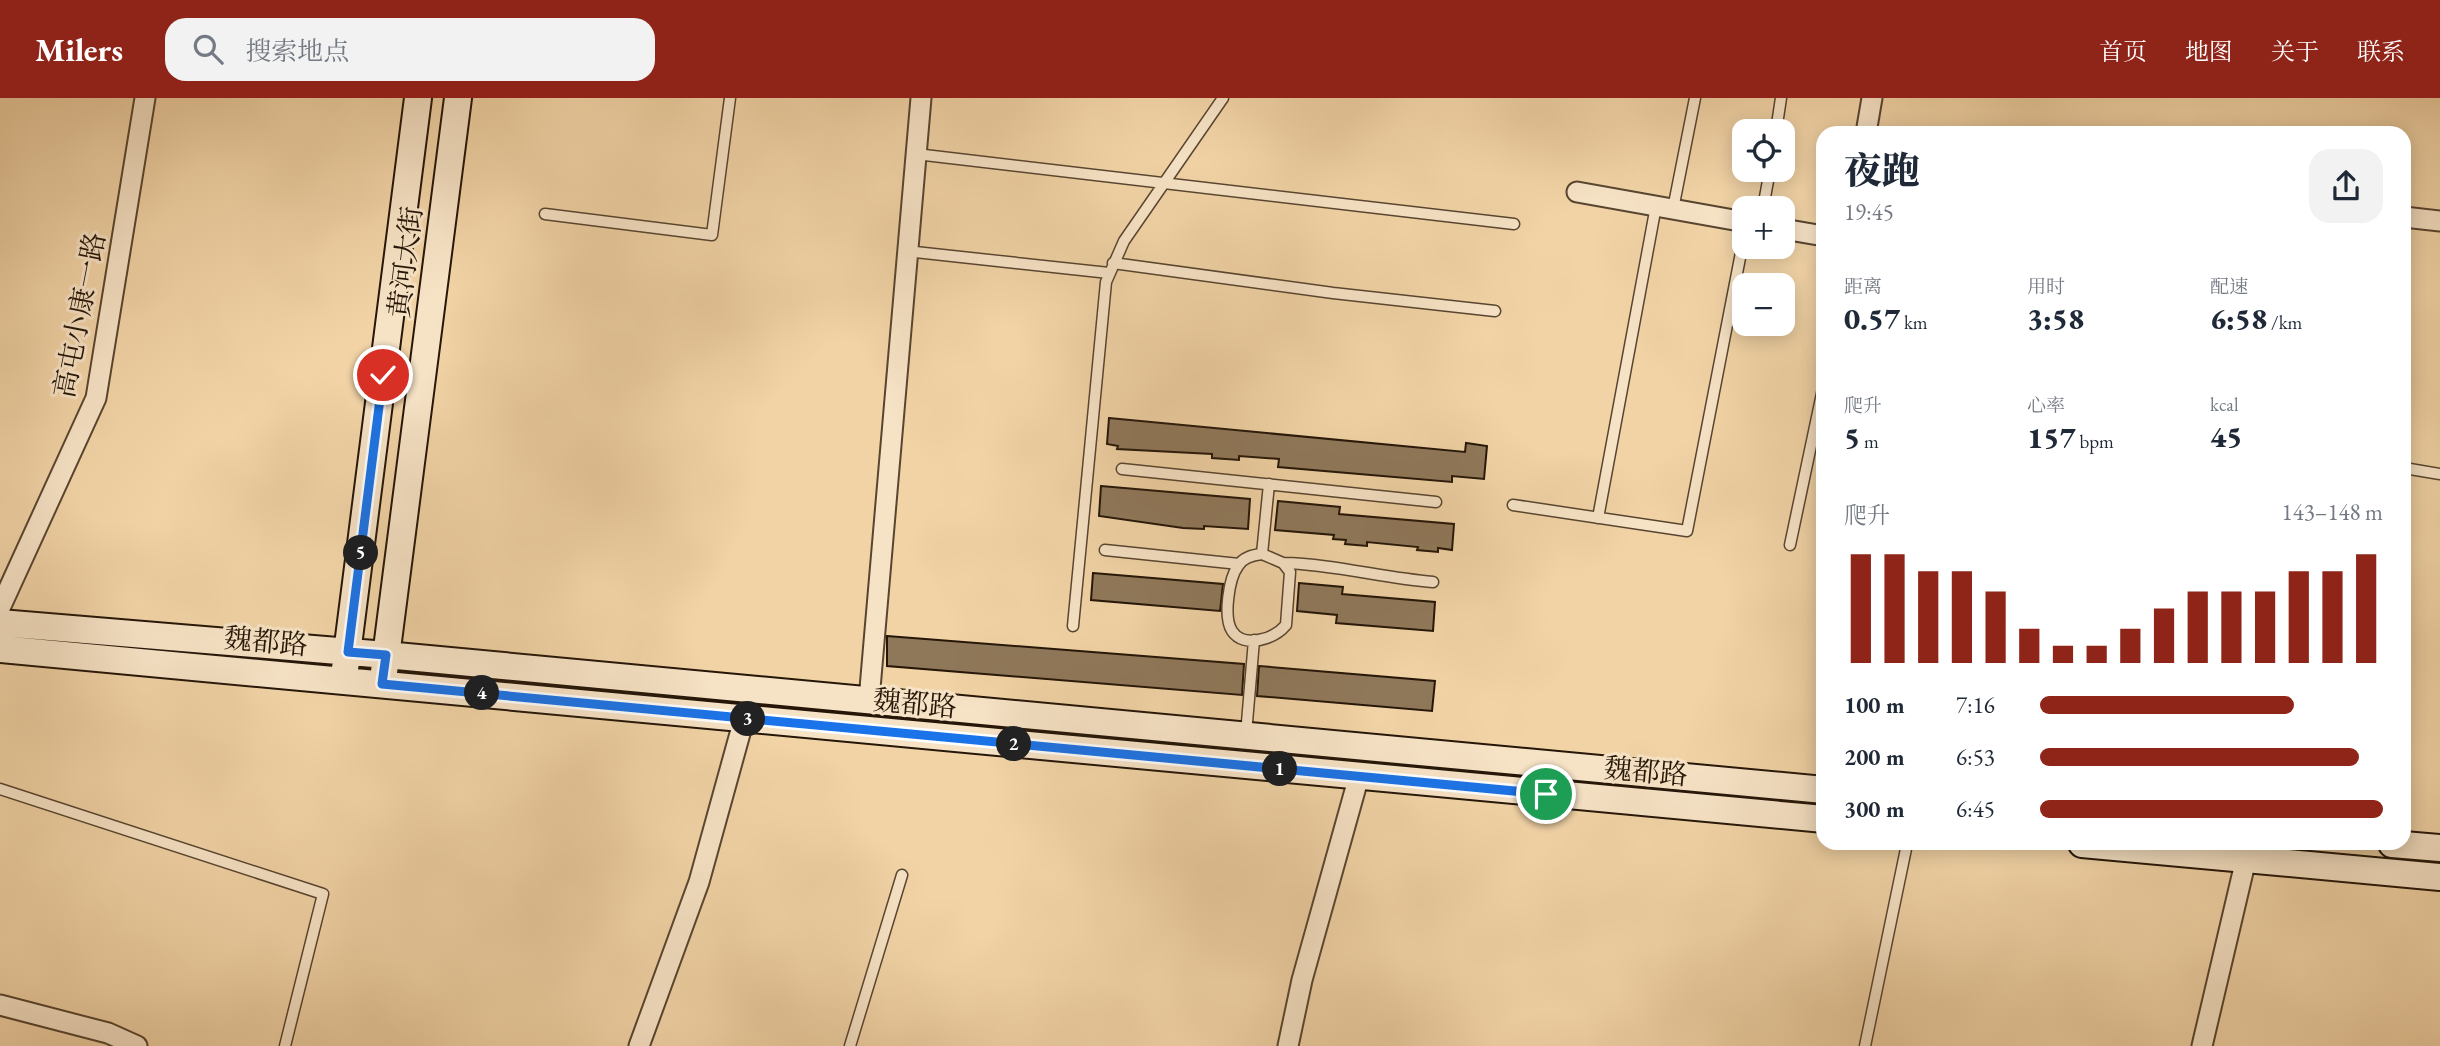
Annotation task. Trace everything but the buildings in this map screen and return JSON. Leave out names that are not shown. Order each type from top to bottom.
[{"type":"main road","name":"黄河大街","points":[[344,680],[418,98]]},
{"type":"main road","name":"黄河大街","points":[[382,684],[458,98]]},
{"type":"main road","name":"魏都路","points":[[0,623],[386,655],[1816,789]]},
{"type":"main road","name":"魏都路","points":[[0,649],[1816,818]]},
{"type":"main road","points":[[2411,846],[2440,848]]},
{"type":"main road","points":[[2148,850],[2440,877]]},
{"type":"street","name":"高屯小康一路","points":[[0,608],[96,398],[145,98]]},
{"type":"street","points":[[869,700],[921,98]]},
{"type":"street","points":[[1867,126],[1872,98]]},
{"type":"street","points":[[1577,192],[1732,220]]},
{"type":"street","points":[[2411,218],[2440,221]]},
{"type":"street","points":[[1795,231],[1816,235]]},
{"type":"street","points":[[639,1046],[699,882],[744,719]]},
{"type":"street","points":[[1288,1046],[1302,980],[1359,776]]},
{"type":"street","points":[[2202,1046],[2246,859]]},
{"type":"street","points":[[0,1005],[108,1033],[137,1046]]},
{"type":"lane","points":[[545,214],[712,234],[730,98]]},
{"type":"lane","points":[[1073,626],[1111,268],[1124,241],[1223,98]]},
{"type":"lane","points":[[1598,517],[1665,208],[1695,98]]},
{"type":"lane","points":[[1778,119],[1782,98]]},
{"type":"lane","points":[[915,154],[1514,224]]},
{"type":"lane","points":[[906,251],[1111,268],[1495,311]]},
{"type":"lane","points":[[1513,505],[1687,531],[1740,259]]},
{"type":"lane","points":[[1790,545],[1816,419]]},
{"type":"lane","points":[[1122,469],[1436,502]]},
{"type":"lane","points":[[2411,469],[2440,474]]},
{"type":"lane","points":[[1262,554],[1269,484]]},
{"type":"lane","points":[[1105,550],[1239,564]]},
{"type":"lane","points":[[1262,554],[1283,564],[1290,572],[1286,625],[1268,639],[1254,640],[1238,636],[1231,630],[1228,619],[1232,579],[1239,564],[1251,555],[1262,554]]},
{"type":"lane","points":[[1283,564],[1307,564],[1381,577],[1433,582]]},
{"type":"lane","points":[[1245,735],[1254,640]]},
{"type":"lane","points":[[0,789],[323,894],[285,1046]]},
{"type":"lane","points":[[1865,1046],[1906,850]]},
{"type":"lane","points":[[850,1046],[902,876]]},
{"type":"route","points":[[383,375],[348,652],[386,655],[382,684],[1546,794]]}]
